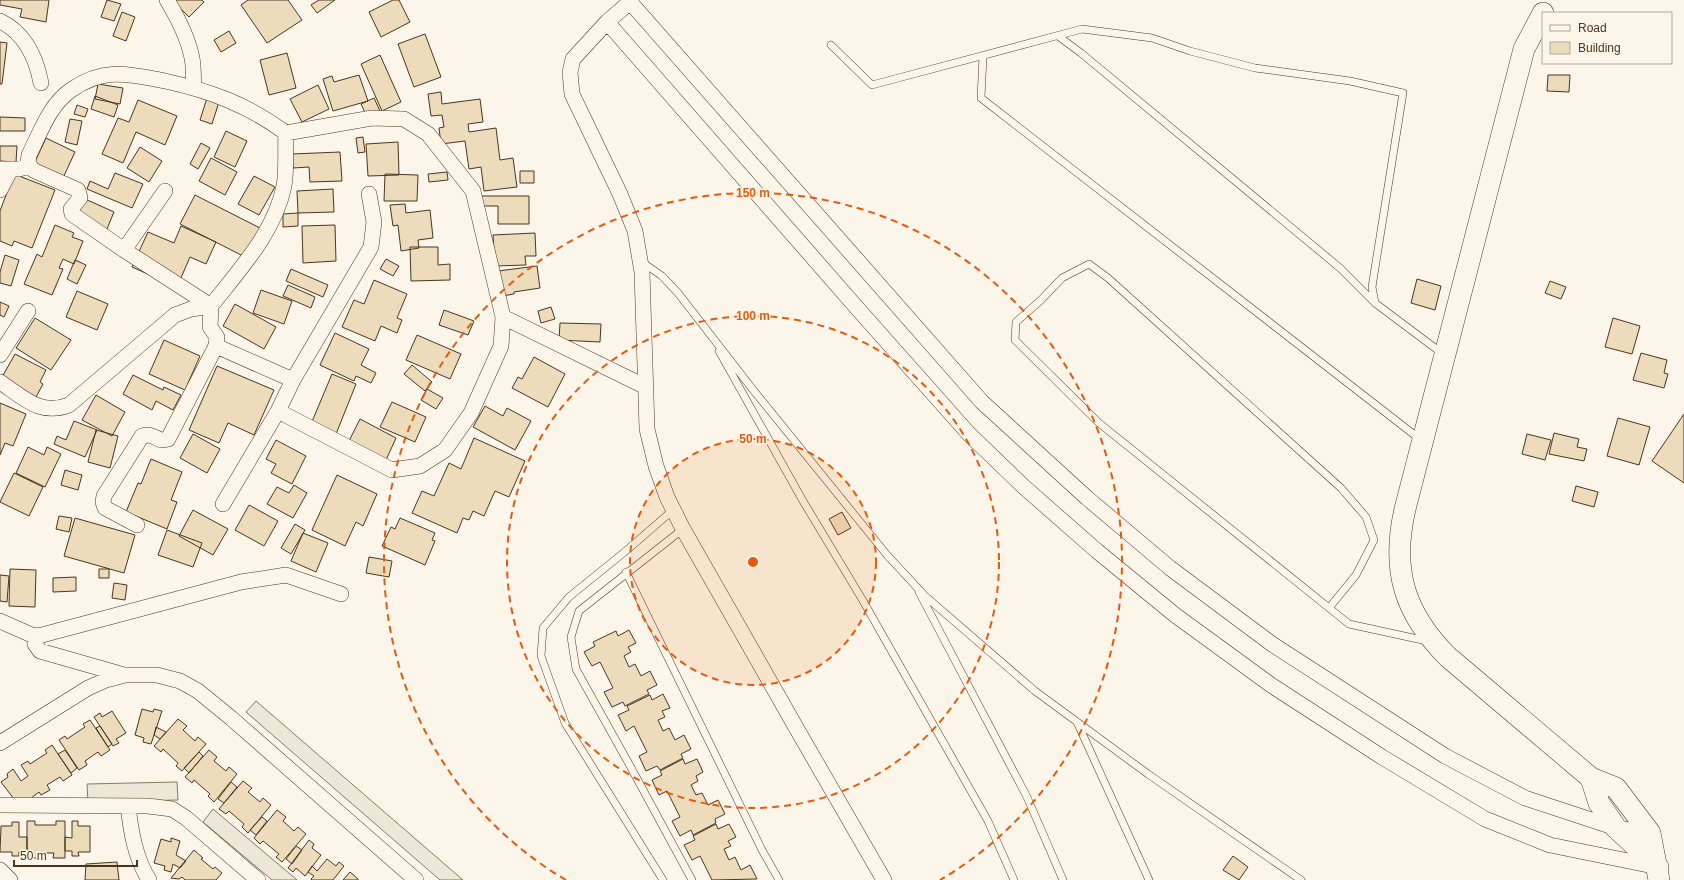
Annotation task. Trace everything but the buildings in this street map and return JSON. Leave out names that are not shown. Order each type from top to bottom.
[{"type":"street","points":[[167,0],[186,37],[192,59],[194,87]]},
{"type":"street","points":[[1544,12],[1552,0]]},
{"type":"street","points":[[884,880],[683,529],[673,510],[656,466],[647,429],[642,272],[635,231],[620,194],[572,94],[570,72],[573,59],[607,22],[630,2],[982,402],[1087,498],[1170,568],[1272,644],[1446,756],[1525,798],[1616,828],[1650,833]]},
{"type":"street","points":[[1542,15],[1524,49],[1422,441],[1402,522],[1399,549],[1402,576],[1412,608],[1421,626],[1433,643],[1591,778],[1616,788],[1650,833],[1658,874]]},
{"type":"street","points":[[0,21],[21,37],[32,52],[39,70],[41,83]]},
{"type":"street","points":[[607,22],[969,434],[1024,487],[1175,615],[1271,685],[1382,757],[1485,819],[1550,845],[1658,874]]},
{"type":"street","points":[[211,306],[74,216],[71,209],[80,198],[78,190],[35,171],[29,166],[29,155],[56,103],[71,90],[88,80],[107,75],[126,73],[194,87],[227,98],[252,110],[286,133],[372,118],[404,119],[428,134],[473,191],[503,317],[501,346],[471,413],[445,450],[420,466],[392,470],[278,411]]},
{"type":"street","points":[[137,525],[105,508],[103,502],[104,496],[142,436],[146,434],[161,440],[168,439],[216,346],[217,337],[210,327],[211,306],[252,252],[273,221],[284,186],[286,133]]},
{"type":"street","points":[[0,190],[6,169],[19,169],[29,166]]},
{"type":"street","points":[[124,250],[165,192]]},
{"type":"street","points":[[223,504],[278,411],[293,380],[372,247],[374,222],[370,194]]},
{"type":"street","points":[[0,382],[32,404],[44,409],[58,409],[69,405],[175,315],[191,309],[211,306]]},
{"type":"street","points":[[0,355],[28,311]]},
{"type":"street","points":[[503,317],[646,387]]},
{"type":"street","points":[[216,346],[293,380]]},
{"type":"street","points":[[0,621],[34,636],[42,635],[241,582],[286,575],[341,594]]},
{"type":"street","points":[[34,636],[35,644],[40,651],[125,675]]},
{"type":"street","points":[[0,743],[88,688],[106,680],[125,675],[157,674],[180,681],[198,691],[231,718],[416,880]]},
{"type":"street","points":[[1591,778],[1599,803],[1616,828],[1658,874]]},
{"type":"street","points":[[0,805],[148,806],[172,809],[186,818],[258,880]]},
{"type":"street","points":[[128,806],[131,833],[137,856],[149,880]]},
{"type":"street","points":[[0,870],[10,880]]},
{"type":"lane","points":[[831,45],[872,85],[1082,29],[1152,38],[1190,51],[1255,68],[1350,81],[1403,93],[1372,287],[1375,303]]},
{"type":"lane","points":[[1058,36],[1081,53],[1340,268],[1375,303],[1445,355]]},
{"type":"lane","points":[[982,56],[981,98],[1422,441]]},
{"type":"lane","points":[[640,260],[662,276],[678,293],[882,549],[925,596],[1035,691],[1148,774],[1301,880]]},
{"type":"lane","points":[[1329,608],[1356,575],[1374,540],[1366,517],[1341,488],[1108,278],[1089,264],[1062,278],[1041,300],[1016,322],[1015,340],[1099,423],[1329,608],[1349,624],[1433,643]]},
{"type":"lane","points":[[706,328],[802,501],[862,599],[988,821],[1014,880]]},
{"type":"lane","points":[[663,880],[565,723],[541,656],[543,628],[569,597],[673,510]]},
{"type":"lane","points":[[683,529],[626,572],[579,611],[572,637],[576,669],[692,880]]},
{"type":"lane","points":[[626,572],[762,850],[779,880]]},
{"type":"lane","points":[[915,585],[1027,797],[1063,880]]},
{"type":"lane","points":[[1077,721],[1149,880]]},
{"type":"shaded area","points":[[256,701],[463,880],[440,880],[246,712]]},
{"type":"shaded area","points":[[177,782],[178,800],[88,802],[87,784]]},
{"type":"shaded area","points":[[213,809],[297,880],[272,880],[203,822]]}]
